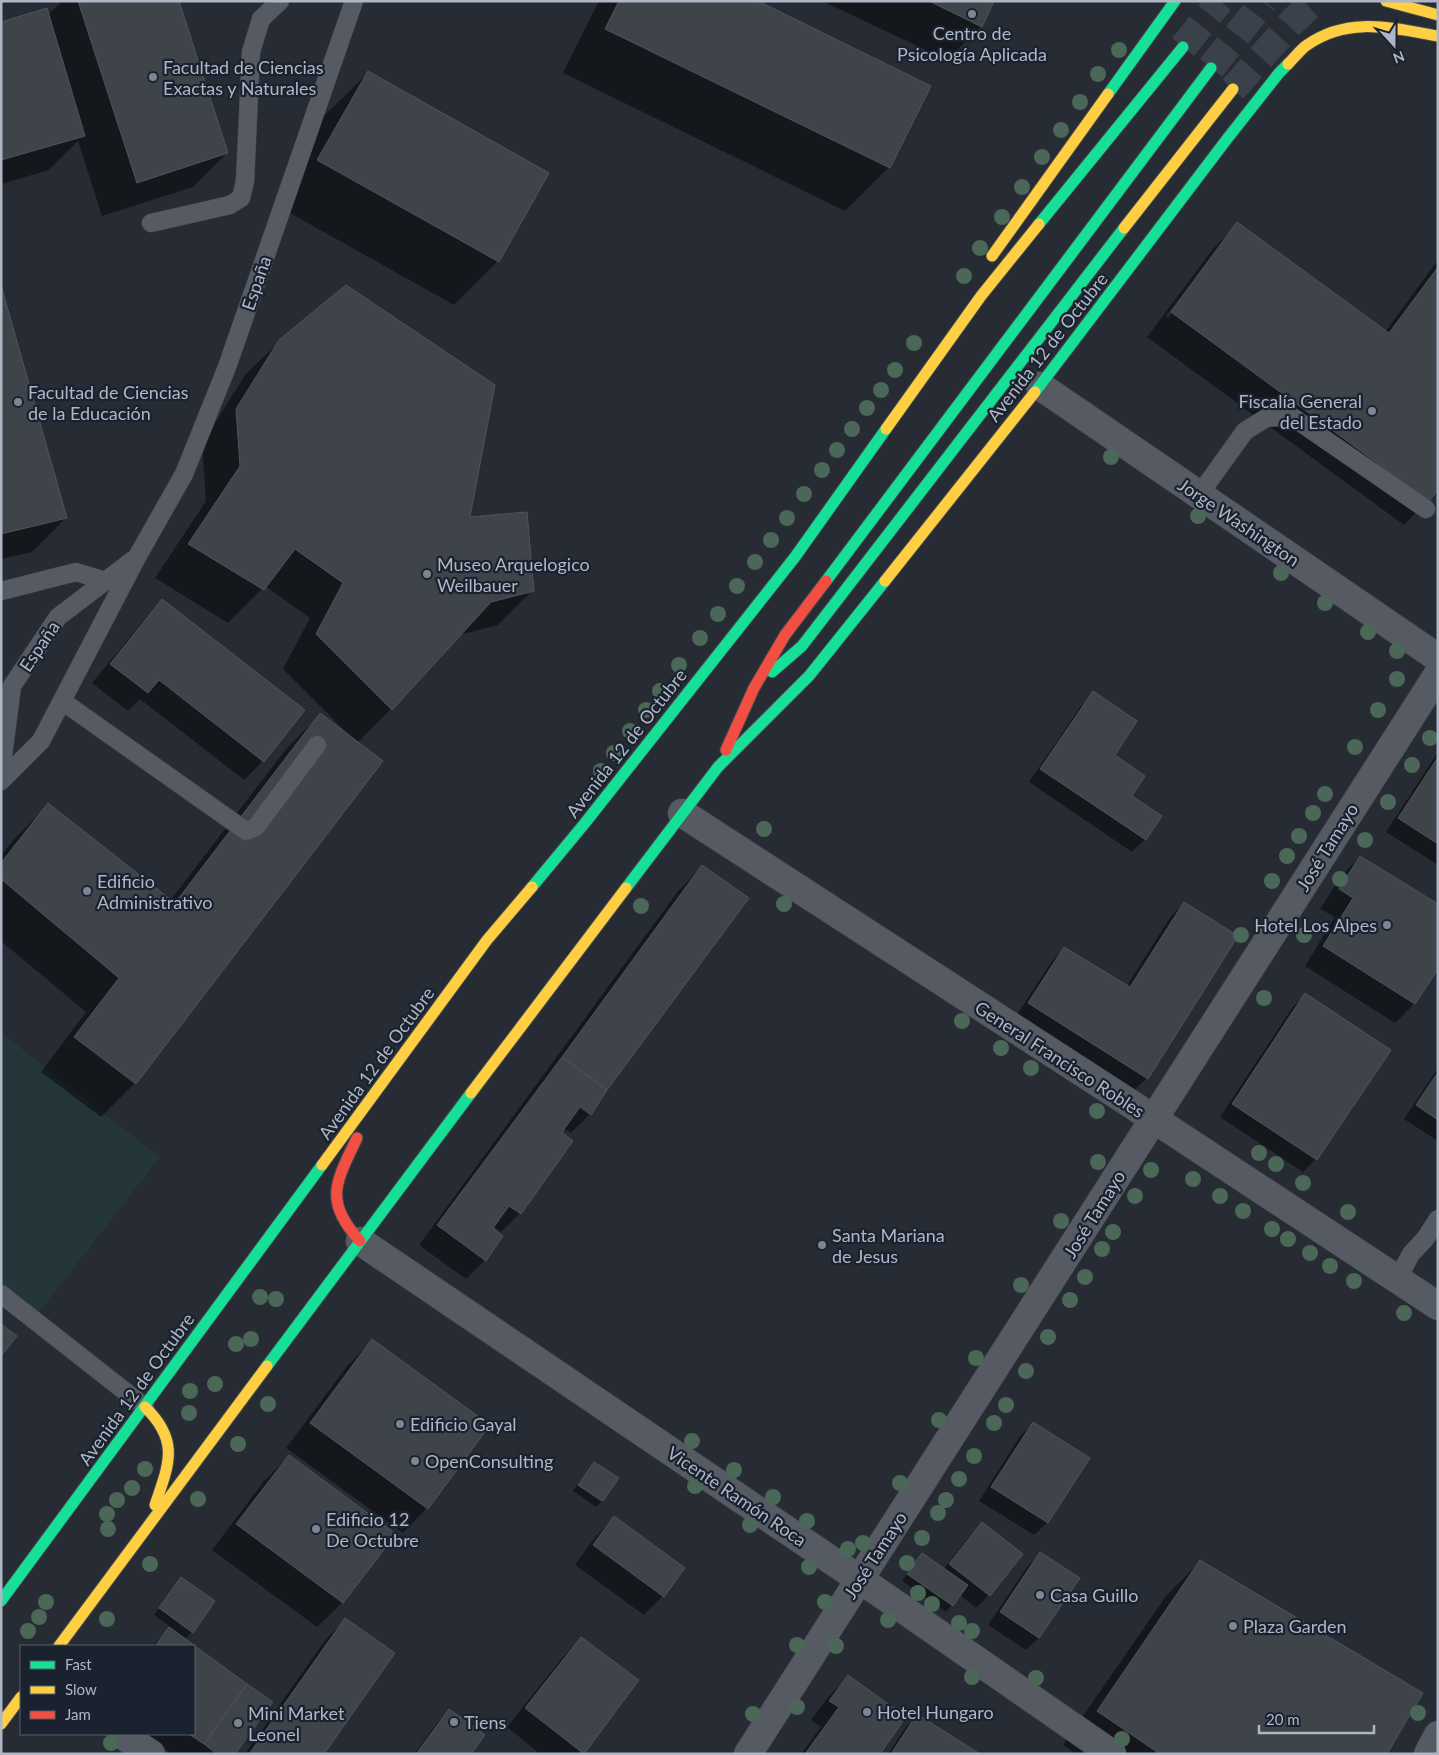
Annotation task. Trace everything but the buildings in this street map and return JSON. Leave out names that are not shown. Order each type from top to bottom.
[{"type":"main road","points":[[984,266],[1175,1]]},
{"type":"main road","points":[[1386,1],[1438,15]]},
{"type":"main road","name":"Avenida 12 de Octubre","points":[[60,1645],[360,1241],[682,813],[718,767],[809,676],[1040,386],[1227,139],[1279,74],[1306,46],[1328,33],[1356,26],[1400,29],[1438,36]]},
{"type":"main road","name":"Avenida 12 de Octubre","points":[[1,1601],[487,940],[585,823],[795,558],[981,296],[1183,47]]},
{"type":"main road","name":"Avenida 12 de Octubre","points":[[718,767],[754,688],[785,635],[1211,68]]},
{"type":"main road","points":[[754,688],[802,646],[1036,341],[1233,89]]},
{"type":"main road","name":"Avenida 12 de Octubre","points":[[795,558],[801,537],[815,508]]},
{"type":"main road","points":[[360,1241],[351,1233],[342,1219],[336,1200],[337,1191],[341,1173],[382,1084]]},
{"type":"main road","points":[[145,1407],[153,1413],[164,1428],[168,1439],[169,1458],[167,1471],[146,1531]]},
{"type":"main road","points":[[1,1724],[20,1698]]},
{"type":"street","name":"Jorge Washington","points":[[1040,386],[1438,658]]},
{"type":"street","name":"José Tamayo","points":[[748,1754],[1438,674]]},
{"type":"street","name":"General Francisco Robles","points":[[682,813],[1154,1119],[1438,1306]]},
{"type":"street","name":"Vicente Ramón Roca","points":[[360,1241],[1112,1754]]},
{"type":"street","points":[[122,1735],[151,1754]]},
{"type":"street","points":[[1428,1754],[1438,1735]]},
{"type":"lane","points":[[151,223],[230,205],[241,198],[245,181],[251,52],[261,19],[280,1]]},
{"type":"lane","name":"España","points":[[1,781],[41,741],[184,474],[223,376],[354,1]]},
{"type":"lane","points":[[1200,495],[1245,431],[1266,418],[1292,416],[1426,509]]},
{"type":"lane","name":"España","points":[[1,772],[7,683],[58,617],[138,557]]},
{"type":"lane","points":[[1,591],[76,572],[106,581]]},
{"type":"lane","points":[[62,701],[246,831],[256,827],[317,745]]},
{"type":"lane","points":[[1397,1280],[1411,1254],[1425,1239],[1438,1219]]},
{"type":"lane","points":[[1,1294],[145,1407]]},
{"type":"shaded area","points":[[1,1033],[160,1157],[35,1317],[1,1293]]},
{"type":"tunnel","points":[[1183,47],[1220,1]]},
{"type":"tunnel","points":[[1211,68],[1264,1]]},
{"type":"tunnel","points":[[1233,89],[1294,20],[1315,1]]},
{"type":"traffic: fast","points":[[1108,94],[1175,1]]},
{"type":"traffic: fast","points":[[1039,224],[1183,47]]},
{"type":"traffic: fast","points":[[1035,392],[1227,139],[1288,64]]},
{"type":"traffic: fast","points":[[826,581],[1211,68]]},
{"type":"traffic: fast","points":[[772,672],[802,646],[1124,228]]},
{"type":"traffic: fast","points":[[532,887],[585,823],[795,557],[886,429]]},
{"type":"traffic: fast","points":[[626,888],[718,767],[809,676],[885,581]]},
{"type":"traffic: fast","points":[[267,1366],[471,1093]]},
{"type":"traffic: fast","points":[[1,1601],[322,1165]]},
{"type":"traffic: slow","points":[[1386,1],[1438,15]]},
{"type":"traffic: slow","points":[[1288,64],[1307,45],[1323,36],[1338,30],[1354,27],[1387,28],[1438,36]]},
{"type":"traffic: slow","points":[[1124,228],[1233,89]]},
{"type":"traffic: slow","points":[[992,256],[1108,94]]},
{"type":"traffic: slow","points":[[886,429],[981,296],[1039,224]]},
{"type":"traffic: slow","points":[[885,581],[1035,392]]},
{"type":"traffic: slow","points":[[322,1165],[487,940],[532,887]]},
{"type":"traffic: slow","points":[[471,1093],[626,888]]},
{"type":"traffic: slow","points":[[60,1645],[267,1366]]},
{"type":"traffic: slow","points":[[145,1407],[156,1419],[167,1442],[167,1465],[155,1505]]},
{"type":"traffic: slow","points":[[1,1724],[20,1698]]},
{"type":"traffic: jam","points":[[726,750],[754,688],[785,635],[826,581]]},
{"type":"traffic: jam","points":[[357,1138],[339,1179],[337,1202],[348,1227],[360,1241]]},
{"type":"place","name":"Centro de Psicología Aplicada","points":[[972,14]]},
{"type":"place","name":"Facultad de Ciencias Exactas y Naturales","points":[[153,77]]},
{"type":"place","name":"Facultad de Ciencias de la Educación","points":[[18,402]]},
{"type":"place","name":"Fiscalía General del Estado","points":[[1372,411]]},
{"type":"place","name":"Museo Arquelogico Weilbauer","points":[[427,574]]},
{"type":"place","name":"Edificio Administrativo","points":[[87,891]]},
{"type":"place","name":"Hotel Los Alpes","points":[[1387,925]]},
{"type":"place","name":"Santa Mariana de Jesus","points":[[822,1245]]},
{"type":"place","name":"Edificio Gayal","points":[[400,1424]]},
{"type":"place","name":"OpenConsulting","points":[[415,1461]]},
{"type":"place","name":"Edificio 12 De Octubre","points":[[316,1529]]},
{"type":"place","name":"Casa Guillo","points":[[1040,1595]]},
{"type":"place","name":"Plaza Garden","points":[[1233,1626]]},
{"type":"place","name":"Hotel Hungaro","points":[[867,1712]]},
{"type":"place","name":"Tiens","points":[[454,1722]]},
{"type":"place","name":"Mini Market Leonel","points":[[238,1723]]}]
